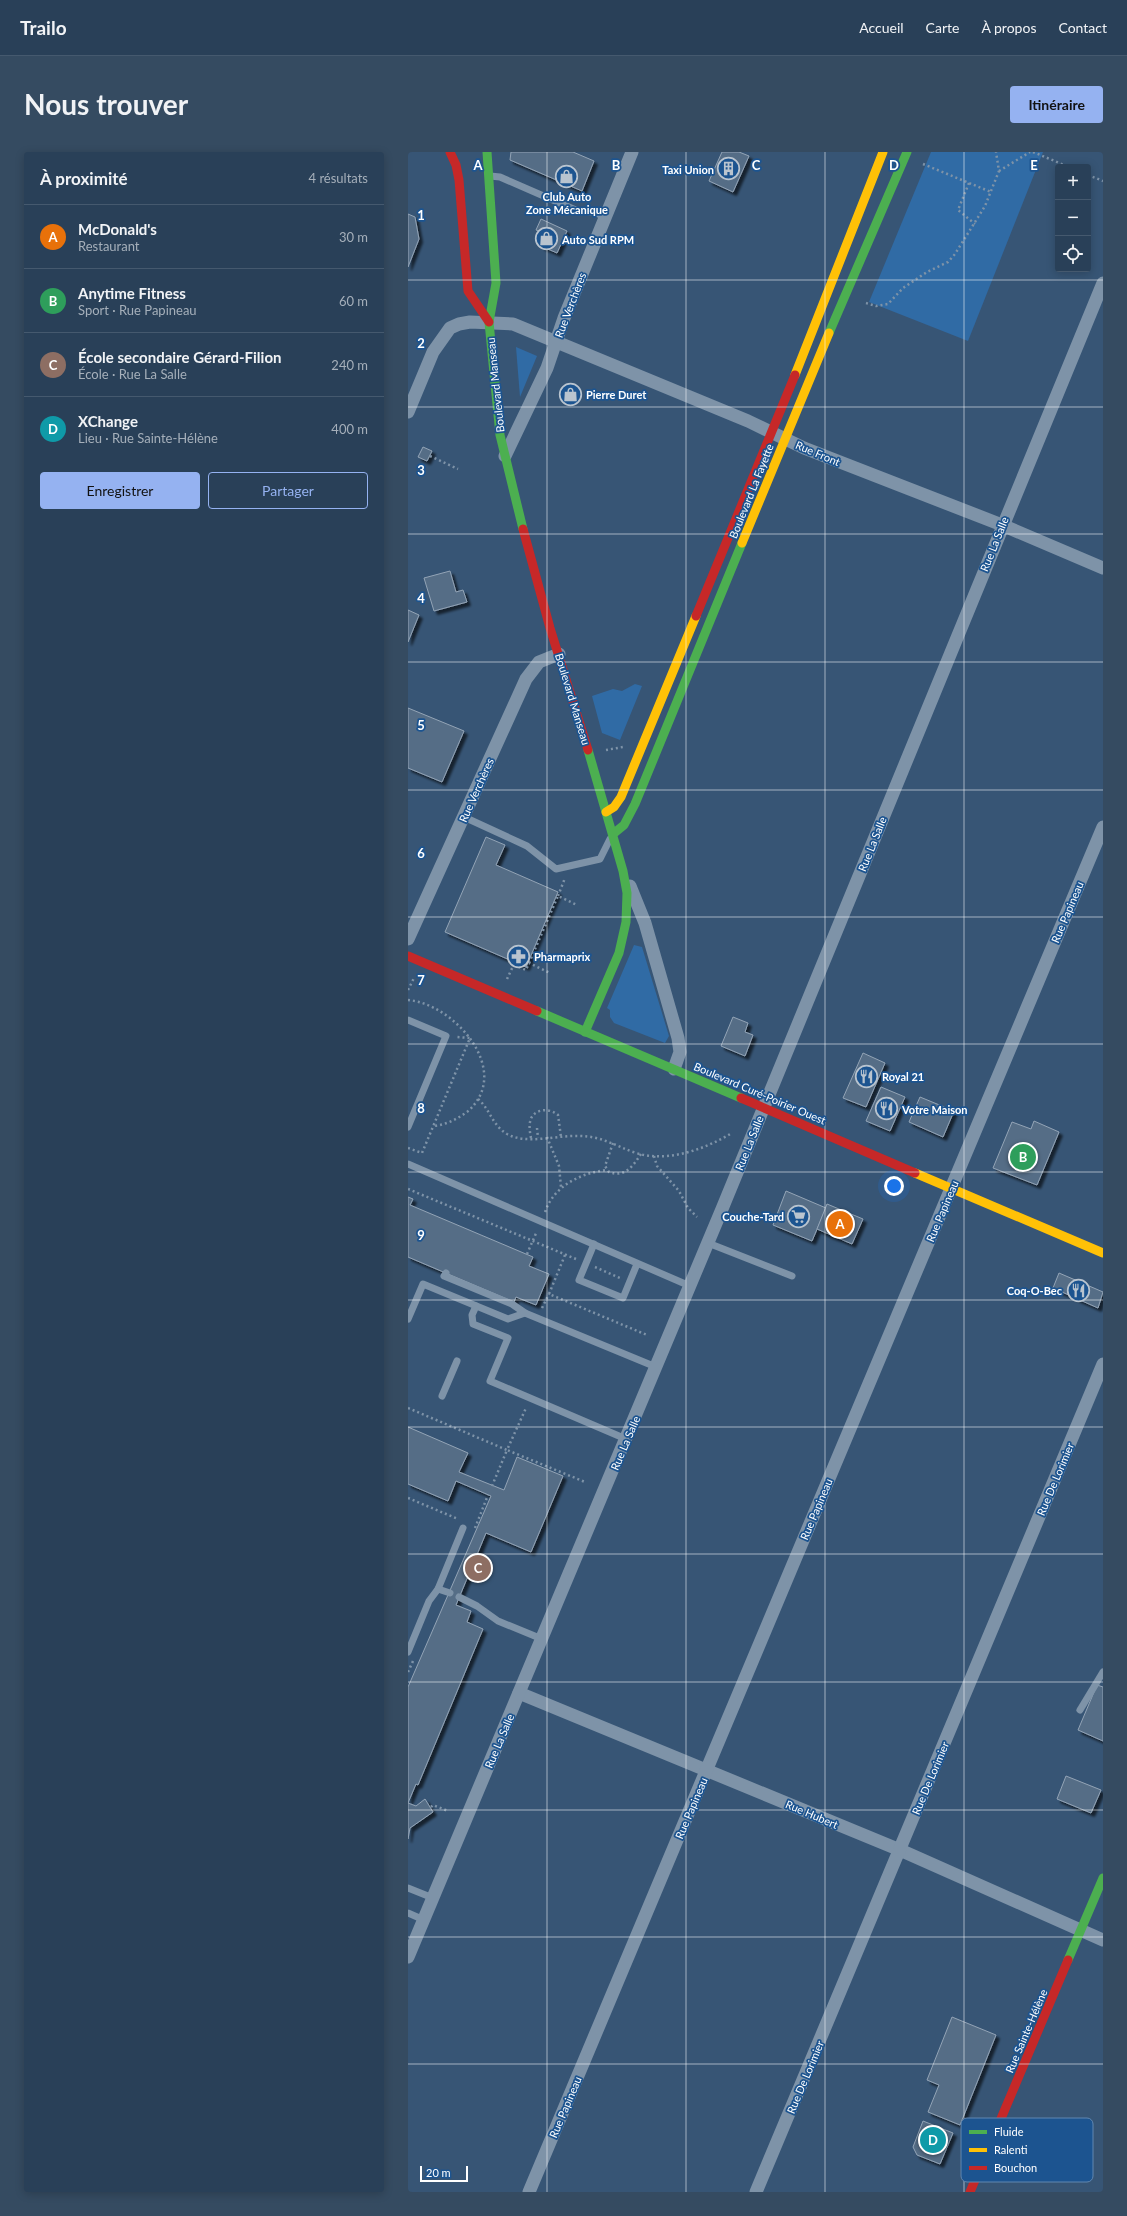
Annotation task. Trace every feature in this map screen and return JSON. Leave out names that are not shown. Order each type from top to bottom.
[{"type":"street","name":"Boulevard Manseau","points":[[450,152],[456,165],[459,180],[468,291],[489,322]]},
{"type":"street","name":"Boulevard Manseau","points":[[487,152],[496,283],[489,322],[497,412],[505,456],[521,524],[623,871],[645,924],[678,1038],[680,1052],[674,1069]]},
{"type":"street","name":"Rue Verchères","points":[[505,456],[547,368],[556,341],[632,152]]},
{"type":"street","name":"Boulevard La Fayette","points":[[606,812],[614,807],[621,797],[772,431],[884,152]]},
{"type":"street","name":"Boulevard La Fayette","points":[[613,834],[624,825],[635,804],[786,438],[907,152]]},
{"type":"street","name":"Rue La Salle","points":[[408,1957],[708,1243],[1002,525],[1103,283]]},
{"type":"street","name":"Rue Front","points":[[408,412],[433,352],[445,333],[459,324],[489,322],[515,325],[772,431],[804,448],[1002,525],[1103,568]]},
{"type":"street","name":"Rue Verchères","points":[[408,939],[531,671],[539,662],[559,654]]},
{"type":"street","name":"Rue Papineau","points":[[529,2192],[1103,827]]},
{"type":"street","points":[[585,1032],[617,958],[625,929],[627,893],[623,871]]},
{"type":"street","name":"Boulevard Curé-Poirier Ouest","points":[[408,956],[951,1189],[1103,1252]]},
{"type":"street","name":"Rue De Lorimier","points":[[756,2192],[1103,1364]]},
{"type":"street","name":"Rue Hubert","points":[[519,1693],[707,1769],[900,1850],[1103,1940]]},
{"type":"street","name":"Rue Sainte-Hélène","points":[[1001,2118],[1103,1878]]},
{"type":"street","name":"Rue Sainte-Hélène","points":[[970,2192],[974,2182]]},
{"type":"lane","points":[[488,175],[500,177],[578,211],[594,212],[605,217]]},
{"type":"lane","points":[[464,817],[527,846],[553,868],[560,870],[600,859],[613,834]]},
{"type":"lane","points":[[408,1020],[446,1036],[408,1127]]},
{"type":"lane","points":[[408,1164],[690,1286]]},
{"type":"lane","points":[[708,1243],[792,1276]]},
{"type":"lane","points":[[594,1244],[579,1280],[623,1298],[637,1264]]},
{"type":"lane","points":[[446,1273],[444,1276],[512,1304],[525,1313],[656,1367]]},
{"type":"lane","points":[[408,1319],[423,1284],[508,1319],[525,1313]]},
{"type":"lane","points":[[476,1306],[472,1315],[473,1324],[508,1338],[490,1381],[626,1439]]},
{"type":"lane","points":[[442,1396],[457,1362]]},
{"type":"lane","points":[[408,1652],[429,1601],[438,1589],[464,1525]]},
{"type":"lane","points":[[438,1589],[450,1593]]},
{"type":"lane","points":[[459,1597],[477,1606],[498,1622],[542,1638]]},
{"type":"lane","points":[[1080,1710],[1103,1672]]},
{"type":"lane","points":[[408,1888],[433,1898]]},
{"type":"lane","points":[[408,1913],[424,1920]]},
{"type":"path","points":[[866,303],[876,306],[888,304],[902,288],[927,272],[948,262],[975,224],[991,192],[999,171],[996,152]]},
{"type":"path","points":[[999,171],[1031,152],[1061,164]]},
{"type":"path","points":[[923,164],[991,192]]},
{"type":"path","points":[[1091,176],[1103,181]]},
{"type":"path","points":[[969,183],[958,210],[975,224]]},
{"type":"path","points":[[430,456],[458,469]]},
{"type":"path","points":[[610,749],[621,748],[626,742]]},
{"type":"path","points":[[507,979],[514,964],[526,970],[570,867]]},
{"type":"path","points":[[558,896],[577,905]]},
{"type":"path","points":[[529,963],[550,973]]},
{"type":"path","points":[[408,990],[414,978]]},
{"type":"path","points":[[408,1000],[421,1002],[436,1009],[470,1038],[478,1050],[483,1071],[483,1086],[478,1099],[462,1116],[446,1123],[433,1126]]},
{"type":"path","points":[[408,1148],[422,1153],[470,1038]]},
{"type":"path","points":[[478,1099],[496,1125],[506,1133],[518,1138],[596,1137],[641,1154],[654,1156],[692,1151],[711,1144],[732,1133]]},
{"type":"path","points":[[531,1138],[530,1122],[532,1118],[543,1110],[548,1109],[558,1115],[561,1137]]},
{"type":"path","points":[[537,1128],[538,1138]]},
{"type":"path","points":[[547,1138],[559,1166],[560,1187]]},
{"type":"path","points":[[607,1170],[607,1162],[613,1143]]},
{"type":"path","points":[[545,1213],[550,1200],[560,1187],[576,1179],[607,1170],[618,1174],[626,1172],[633,1166],[641,1154]]},
{"type":"path","points":[[654,1156],[657,1166],[674,1184],[688,1208],[697,1217]]},
{"type":"path","points":[[408,1188],[578,1260]]},
{"type":"path","points":[[527,1254],[538,1227]]},
{"type":"path","points":[[538,1318],[565,1254]]},
{"type":"path","points":[[593,1266],[622,1278]]},
{"type":"path","points":[[549,1294],[647,1336]]},
{"type":"path","points":[[492,1486],[530,1398]]},
{"type":"path","points":[[408,1408],[585,1482]]},
{"type":"path","points":[[408,1498],[464,1525]]},
{"type":"path","points":[[470,1524],[475,1526]]},
{"type":"path","points":[[431,1807],[434,1805],[448,1811]]},
{"type":"shaded area","points":[[931,152],[1043,152],[968,341],[869,302]]},
{"type":"shaded area","points":[[516,347],[537,356],[520,397]]},
{"type":"shaded area","points":[[635,684],[642,686],[620,740],[602,733],[592,696],[613,689],[622,691]]},
{"type":"shaded area","points":[[634,945],[642,947],[669,1036],[665,1043],[614,1023],[610,1017],[610,1010],[607,1008]]},
{"type":"building","name":"Club Auto Zone Mécanique","points":[[511,152],[573,152],[594,161],[582,191],[510,160]]},
{"type":"building","name":"Taxi Union","points":[[722,152],[739,152],[749,156],[733,192],[709,181]]},
{"type":"building","points":[[408,214],[415,217],[419,239],[408,267]]},
{"type":"building","points":[[541,219],[567,231],[557,253],[541,246],[546,234],[536,230]]},
{"type":"building","points":[[423,447],[432,451],[427,461],[418,457]]},
{"type":"building","points":[[450,571],[456,592],[463,590],[467,602],[434,611],[424,578]]},
{"type":"building","points":[[408,610],[419,615],[408,642]]},
{"type":"building","points":[[408,708],[464,731],[442,782],[408,768]]},
{"type":"building","points":[[486,837],[505,845],[496,865],[558,892],[526,967],[445,932]]},
{"type":"building","points":[[733,1017],[748,1023],[745,1032],[753,1035],[745,1056],[721,1046]]},
{"type":"building","points":[[863,1053],[885,1063],[866,1107],[843,1098]]},
{"type":"building","points":[[881,1087],[905,1097],[890,1131],[866,1121]]},
{"type":"building","points":[[920,1097],[954,1111],[943,1137],[909,1122]]},
{"type":"building","points":[[1034,1121],[1059,1132],[1037,1185],[993,1168],[1012,1122],[1031,1129]]},
{"type":"building","name":"Couche-Tard","points":[[786,1191],[826,1208],[812,1241],[773,1225]]},
{"type":"building","points":[[408,1197],[413,1199],[410,1205],[533,1257],[529,1266],[549,1274],[536,1305],[516,1297],[514,1302],[408,1257]]},
{"type":"building","points":[[827,1204],[863,1219],[852,1244],[817,1229]]},
{"type":"building","name":"Coq-O-Bec","points":[[1059,1273],[1103,1292],[1098,1308],[1053,1288]]},
{"type":"building","points":[[408,1427],[468,1453],[459,1472],[504,1490],[517,1457],[563,1476],[531,1552],[486,1533],[456,1605],[471,1611],[467,1622],[483,1629],[418,1785],[416,1784],[408,1803],[408,1687],[491,1496],[456,1481],[448,1501],[408,1484]]},
{"type":"building","points":[[1097,1685],[1103,1687],[1103,1741],[1078,1730]]},
{"type":"building","points":[[1066,1776],[1101,1790],[1091,1813],[1057,1799]]},
{"type":"building","points":[[425,1799],[433,1812],[410,1828],[408,1839],[408,1803],[416,1806]]},
{"type":"building","points":[[952,2017],[996,2035],[963,2118],[961,2118],[960,2125],[928,2112],[939,2085],[927,2080]]},
{"type":"building","points":[[923,2121],[953,2133],[940,2164],[917,2155],[913,2147]]},
{"type":"traffic: fast","points":[[487,152],[496,283],[489,322],[500,435],[523,529]]},
{"type":"traffic: fast","points":[[829,333],[907,152]]},
{"type":"traffic: fast","points":[[613,834],[624,825],[635,804],[742,543]]},
{"type":"traffic: fast","points":[[585,1032],[619,953],[626,922],[627,893],[623,871],[588,750]]},
{"type":"traffic: fast","points":[[537,1011],[741,1098]]},
{"type":"traffic: fast","points":[[1068,1960],[1103,1878]]},
{"type":"traffic: slow","points":[[795,375],[883,152]]},
{"type":"traffic: slow","points":[[742,543],[829,333]]},
{"type":"traffic: slow","points":[[606,812],[614,807],[621,797],[696,616]]},
{"type":"traffic: slow","points":[[915,1173],[1103,1253]]},
{"type":"traffic: jam","points":[[450,152],[456,165],[459,180],[468,291],[489,322]]},
{"type":"traffic: jam","points":[[696,616],[795,375]]},
{"type":"traffic: jam","points":[[523,529],[550,628],[588,750]]},
{"type":"traffic: jam","points":[[408,956],[537,1011]]},
{"type":"traffic: jam","points":[[741,1098],[915,1173]]},
{"type":"traffic: jam","points":[[1001,2118],[1068,1960]]},
{"type":"traffic: jam","points":[[970,2192],[974,2182]]},
{"type":"place","name":"Taxi Union","points":[[729,169]]},
{"type":"place","name":"Club Auto Zone Mécanique","points":[[567,176]]},
{"type":"place","name":"Auto Sud RPM","points":[[547,239]]},
{"type":"place","name":"Pierre Duret","points":[[571,394]]},
{"type":"place","name":"Pharmaprix","points":[[518,956]]},
{"type":"place","name":"Royal 21","points":[[866,1076]]},
{"type":"place","name":"Votre Maison","points":[[887,1109]]},
{"type":"place","name":"Anytime Fitness","points":[[1023,1157]]},
{"type":"place","name":"Couche-Tard","points":[[799,1216]]},
{"type":"place","name":"McDonald's","points":[[840,1224]]},
{"type":"place","name":"Coq-O-Bec","points":[[1078,1290]]},
{"type":"place","name":"École secondaire Gérard-Filion","points":[[478,1568]]},
{"type":"place","name":"XChange","points":[[933,2140]]}]
